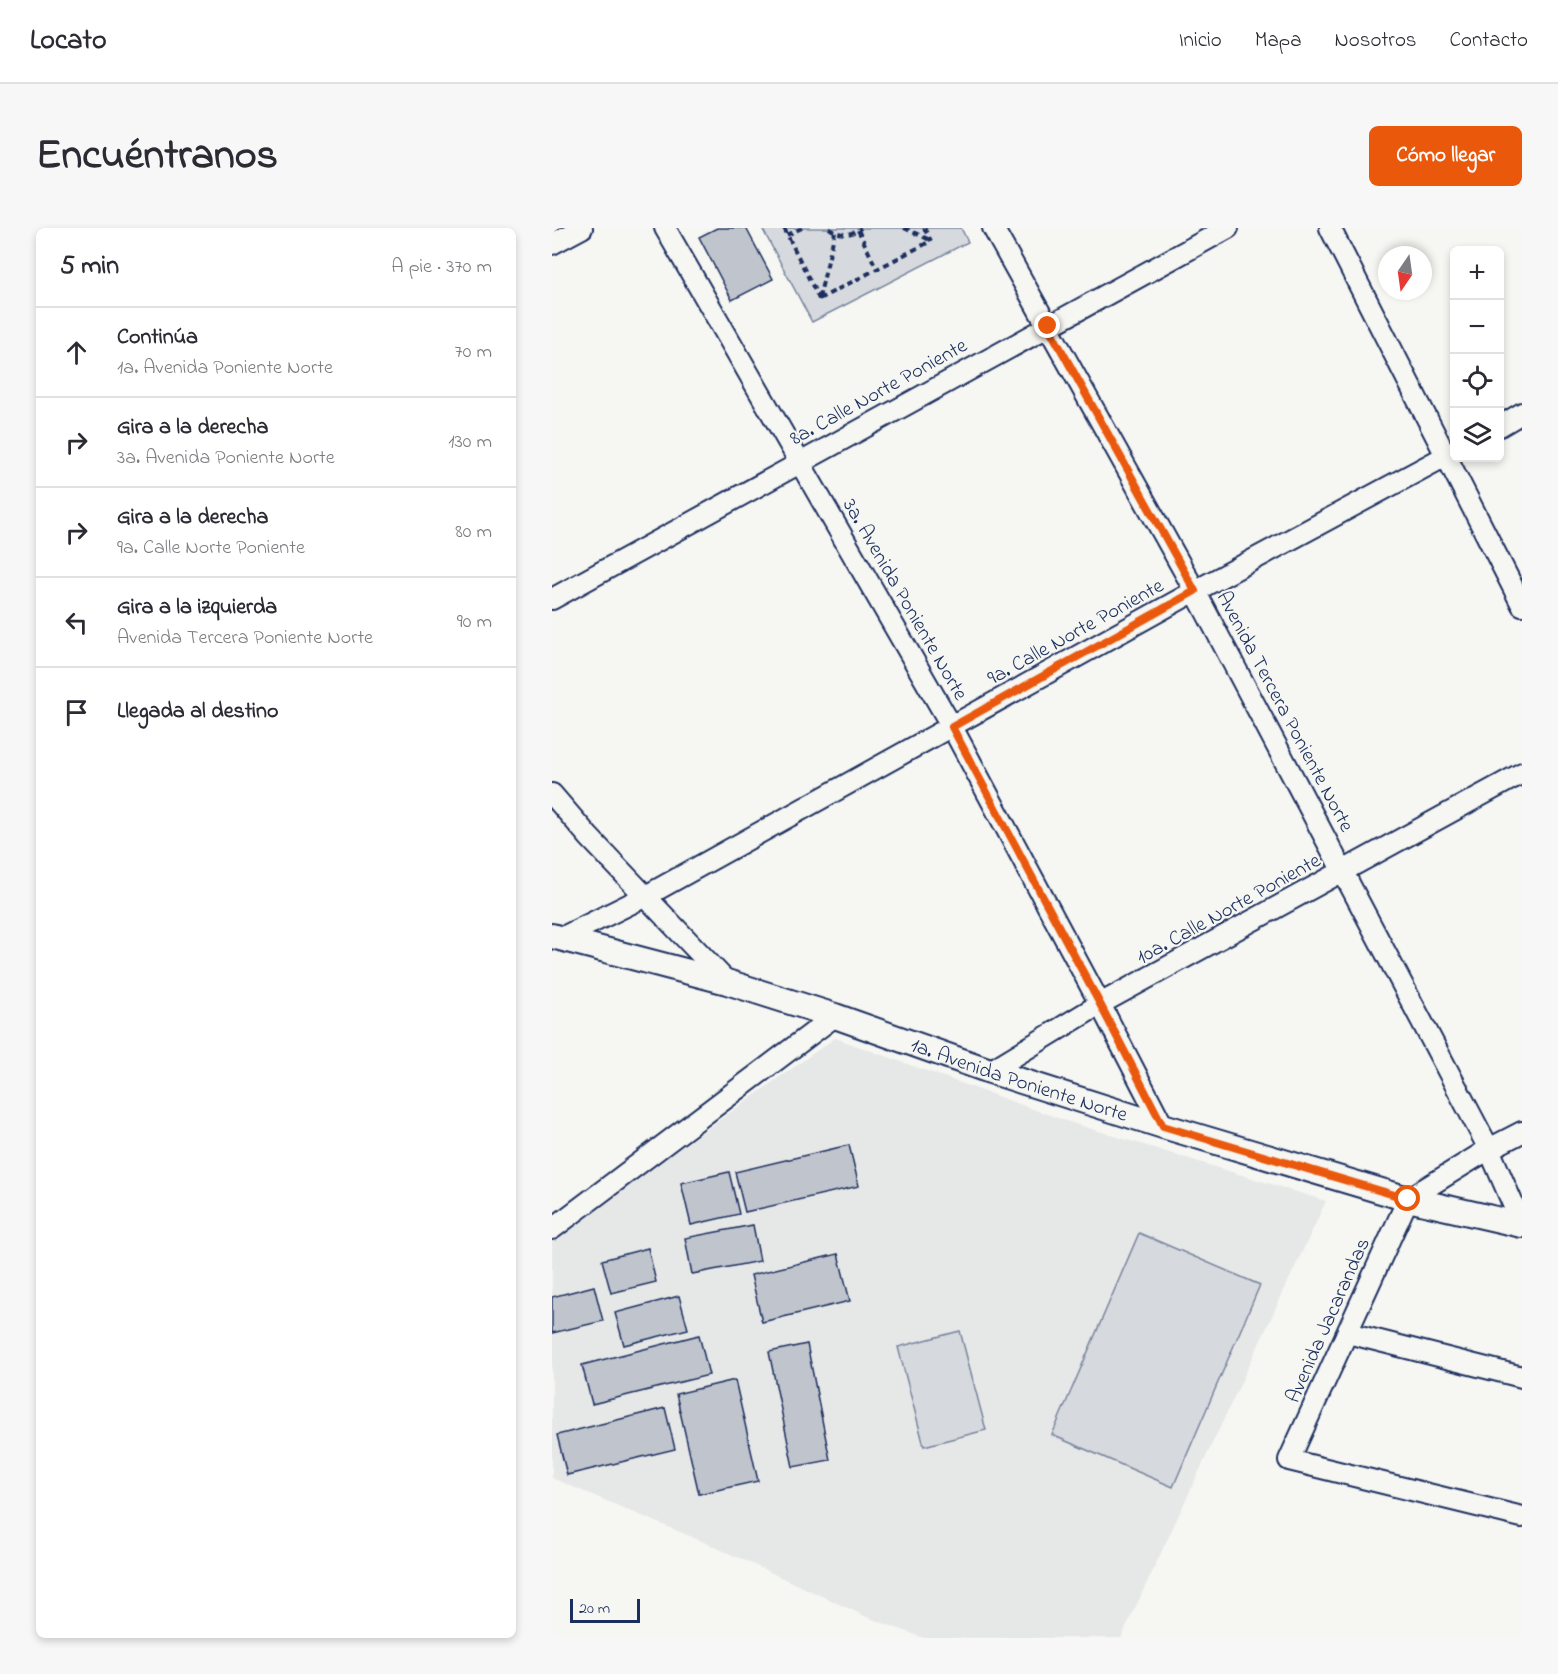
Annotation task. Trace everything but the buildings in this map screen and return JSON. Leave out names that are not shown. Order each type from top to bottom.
[{"type":"street","points":[[552,244],[582,228]]},
{"type":"street","name":"3a. Avenida Poniente Norte","points":[[665,228],[952,727],[1163,1126]]},
{"type":"street","name":"Avenida Tercera Poniente Norte","points":[[993,228],[1195,591],[1490,1149],[1522,1225]]},
{"type":"street","name":"8a. Calle Norte Poniente","points":[[552,599],[1228,228]]},
{"type":"street","points":[[1330,228],[1450,451]]},
{"type":"street","points":[[1504,424],[1522,413]]},
{"type":"street","name":"9a. Calle Norte Poniente","points":[[556,937],[644,897],[1195,591],[1450,454]]},
{"type":"street","points":[[1455,462],[1522,605]]},
{"type":"street","name":"10a. Calle Norte Poniente","points":[[990,1071],[1100,1004],[1522,773]]},
{"type":"street","points":[[552,794],[588,837],[727,982]]},
{"type":"street","name":"1a. Avenida Poniente Norte","points":[[556,937],[727,982],[835,1016],[990,1071],[1163,1126],[1408,1199],[1522,1225]]},
{"type":"street","points":[[552,1229],[835,1016]]},
{"type":"street","points":[[1408,1199],[1522,1132]]},
{"type":"street","name":"Avenida Jacarandas","points":[[1408,1199],[1289,1460],[1522,1517]]},
{"type":"street","points":[[1348,1334],[1522,1377]]},
{"type":"path","points":[[784,228],[819,299]]},
{"type":"path","points":[[787,235],[802,228]]},
{"type":"path","points":[[829,228],[843,234],[860,229],[877,269]]},
{"type":"path","points":[[904,228],[931,241]]},
{"type":"path","points":[[924,228],[931,241]]},
{"type":"path","points":[[819,299],[835,232]]},
{"type":"path","points":[[819,299],[931,241]]},
{"type":"shaded area","points":[[762,228],[961,228],[968,242],[812,322]]},
{"type":"shaded area","points":[[835,1038],[1069,1122],[1326,1201],[1121,1638],[924,1638],[867,1617],[711,1545],[552,1478],[552,1239]]},
{"type":"shaded area","points":[[1139,1233],[1260,1285],[1173,1487],[1052,1435]]},
{"type":"shaded area","points":[[960,1331],[986,1430],[924,1446],[898,1347]]},
{"type":"route","points":[[1048,326],[1195,591],[952,727],[1163,1126],[1408,1199]]}]
